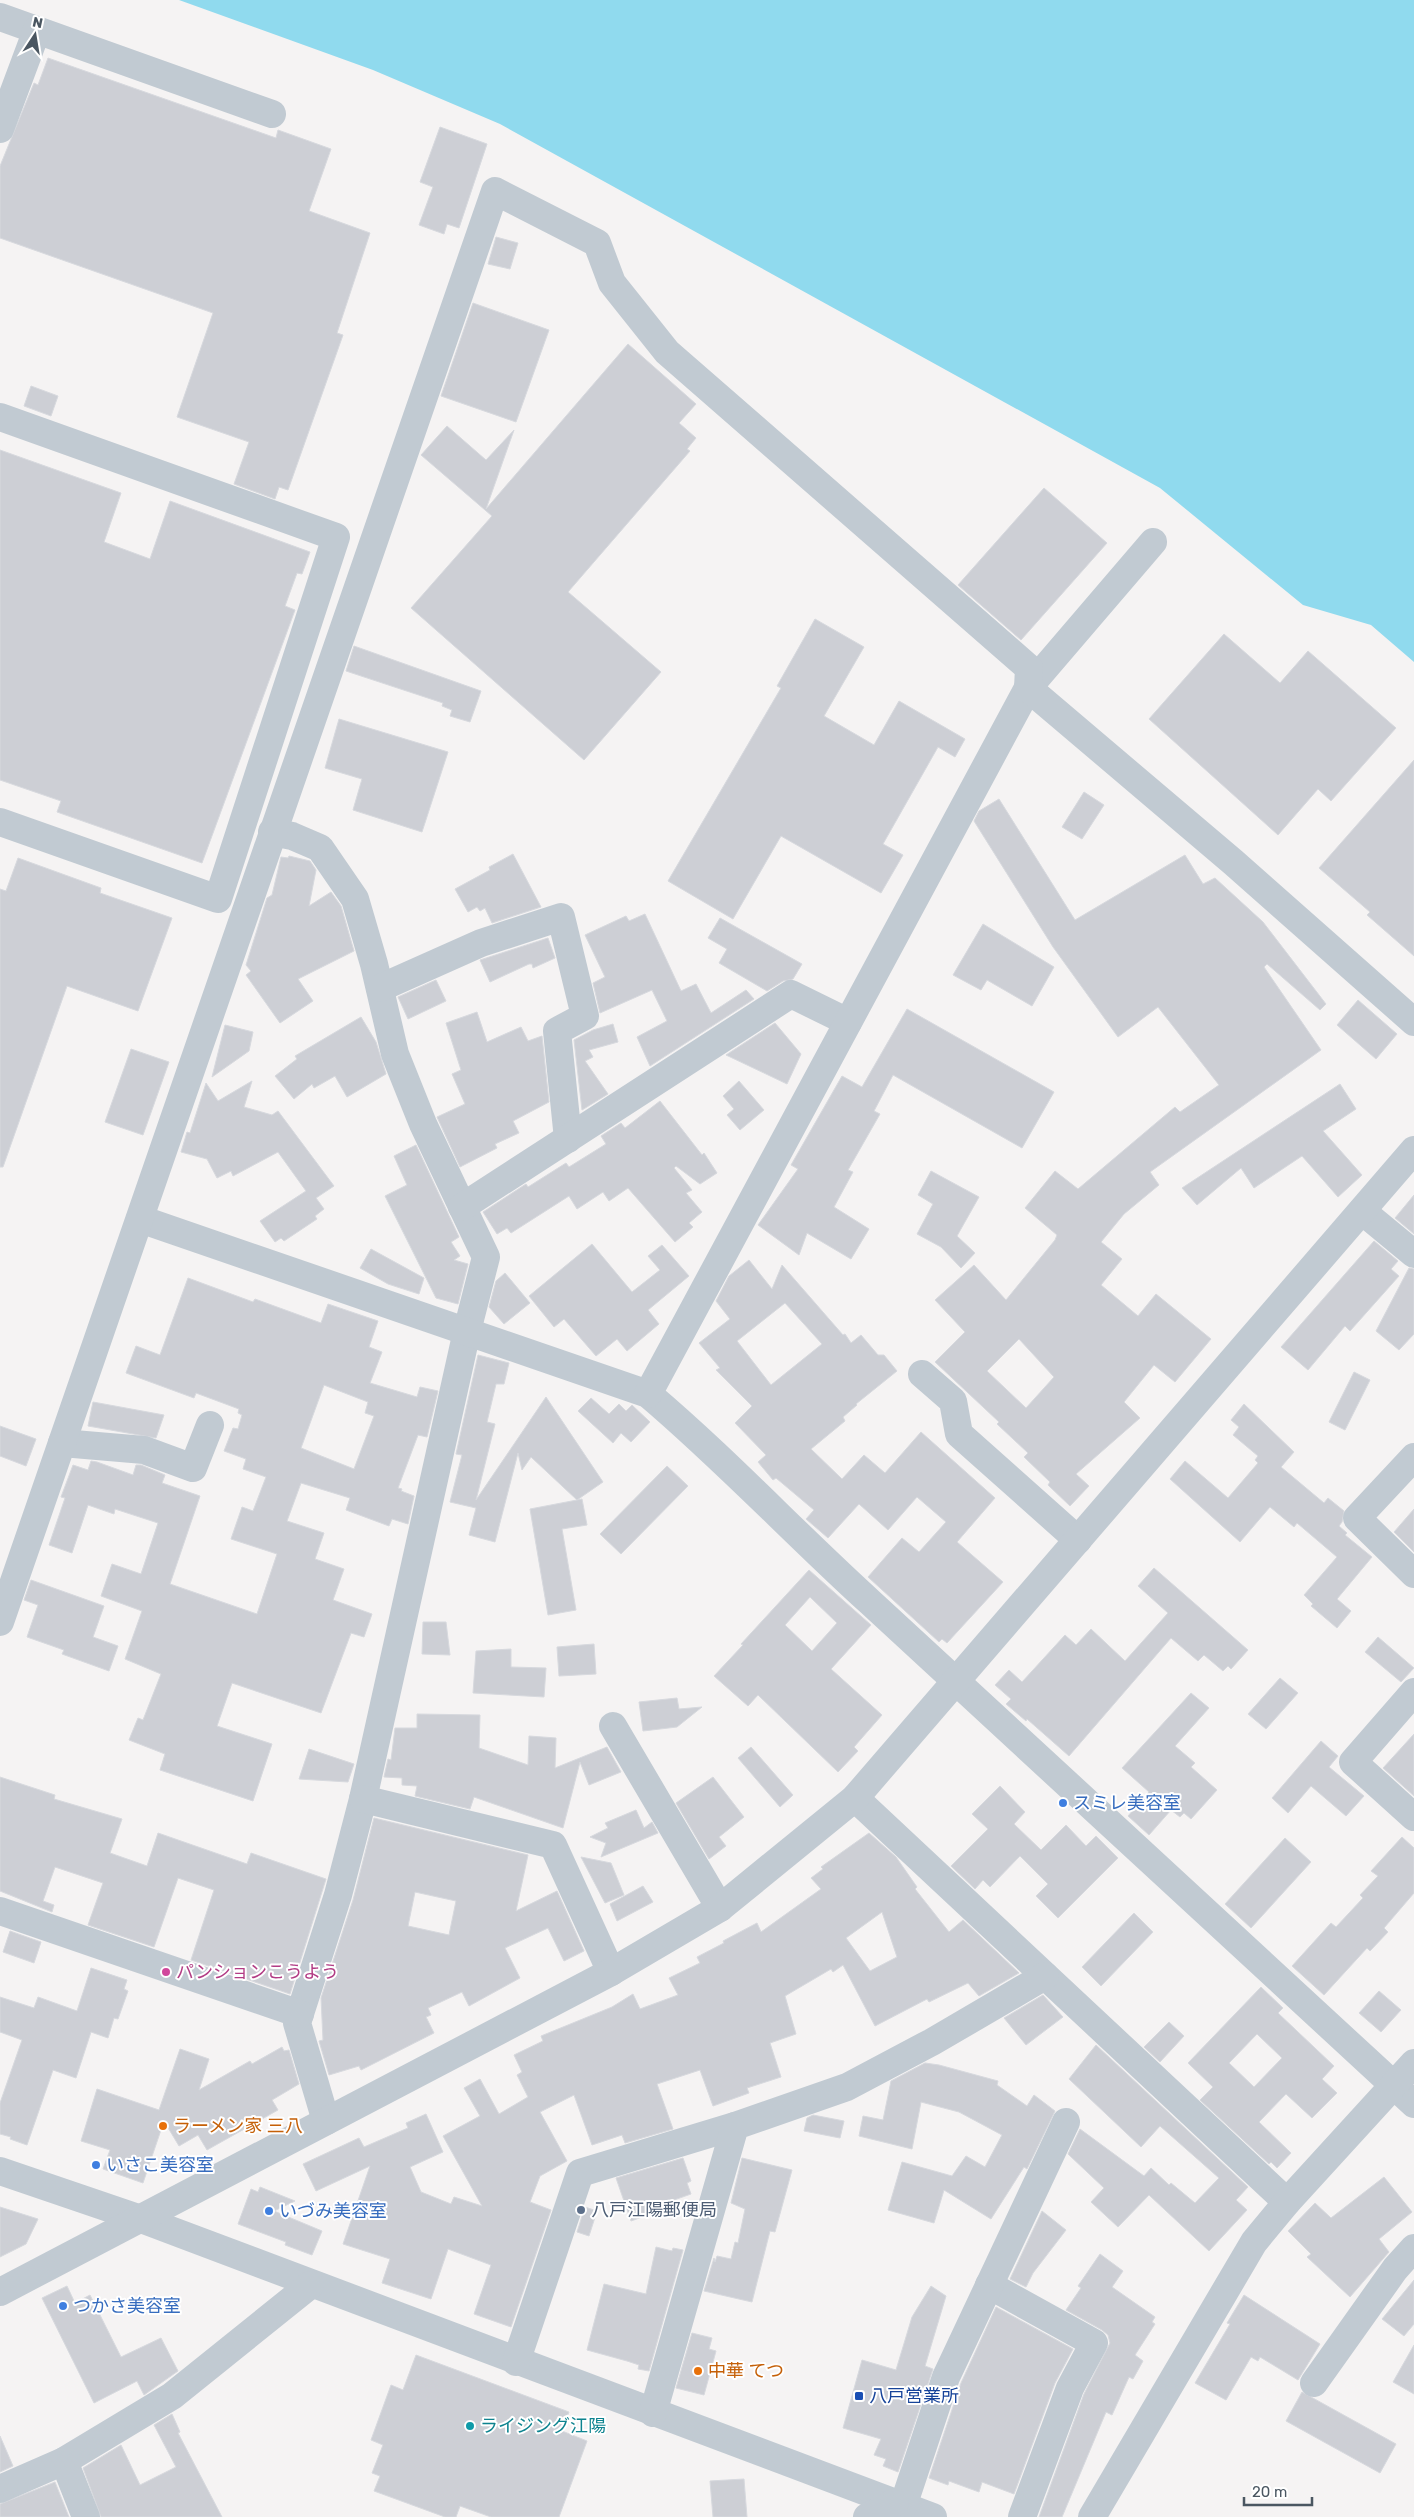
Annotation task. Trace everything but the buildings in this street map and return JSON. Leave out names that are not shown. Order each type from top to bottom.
[{"type":"street","points":[[0,17],[272,114]]},
{"type":"street","points":[[0,129],[37,30]]},
{"type":"street","points":[[0,1622],[495,191],[596,243],[612,283],[667,352],[1029,668],[1028,688]]},
{"type":"street","points":[[0,417],[336,537],[218,899],[0,822]]},
{"type":"street","points":[[648,1394],[1028,688],[1153,542]]},
{"type":"street","points":[[1028,688],[1233,862],[1414,1022]]},
{"type":"street","points":[[272,832],[292,836],[320,848],[355,899],[380,988],[395,1054],[423,1124],[486,1257],[467,1331],[363,1799],[338,1895],[297,2023],[326,2120]]},
{"type":"street","points":[[380,988],[481,943],[561,917],[586,1016],[557,1031],[568,1139]]},
{"type":"street","points":[[462,1207],[791,994],[848,1022]]},
{"type":"street","points":[[0,2292],[611,1972],[720,1908],[855,1798],[1414,1150]]},
{"type":"street","points":[[1362,1211],[1414,1254]]},
{"type":"street","points":[[140,1219],[648,1394],[683,1424],[806,1544],[1414,2104]]},
{"type":"street","points":[[922,1374],[953,1401],[959,1434],[1078,1540]]},
{"type":"street","points":[[62,1443],[144,1450],[193,1468],[210,1425]]},
{"type":"street","points":[[1414,1457],[1357,1518],[1414,1574]]},
{"type":"street","points":[[1414,1692],[1353,1762],[1414,1817]]},
{"type":"street","points":[[613,1726],[720,1908]]},
{"type":"street","points":[[855,1798],[1287,2202]]},
{"type":"street","points":[[363,1799],[553,1845],[611,1972]]},
{"type":"street","points":[[0,1911],[300,2014]]},
{"type":"street","points":[[516,2362],[580,2173],[735,2126],[847,2087],[932,2042],[1045,1976]]},
{"type":"street","points":[[1092,2517],[1254,2242],[1287,2202],[1414,2063]]},
{"type":"street","points":[[867,2517],[899,2504],[946,2377],[1066,2122]]},
{"type":"street","points":[[653,2413],[735,2126]]},
{"type":"street","points":[[0,2171],[141,2219],[310,2285],[933,2517]]},
{"type":"street","points":[[1314,2383],[1395,2269],[1414,2248]]},
{"type":"street","points":[[0,2490],[64,2461],[172,2396],[310,2285]]},
{"type":"street","points":[[989,2285],[1094,2343],[1070,2388],[1022,2517]]},
{"type":"street","points":[[64,2461],[86,2517]]},
{"type":"water","points":[[179,0],[1414,0],[1414,662],[1371,625],[1303,605],[1160,488],[500,124],[373,70]]},
{"type":"place","name":"スミレ美容室","points":[[1063,1803]]},
{"type":"place","name":"パンションこうよう","points":[[166,1972]]},
{"type":"place","name":"ラーメン家 三八","points":[[163,2126]]},
{"type":"place","name":"いさこ美容室","points":[[96,2165]]},
{"type":"place","name":"八戸江陽郵便局","points":[[581,2210]]},
{"type":"place","name":"いづみ美容室","points":[[269,2211]]},
{"type":"place","name":"つかさ美容室","points":[[63,2306]]},
{"type":"place","name":"中華 てつ","points":[[698,2371]]},
{"type":"place","name":"八戸営業所","points":[[859,2396]]},
{"type":"place","name":"ライジング江陽","points":[[470,2426]]}]
